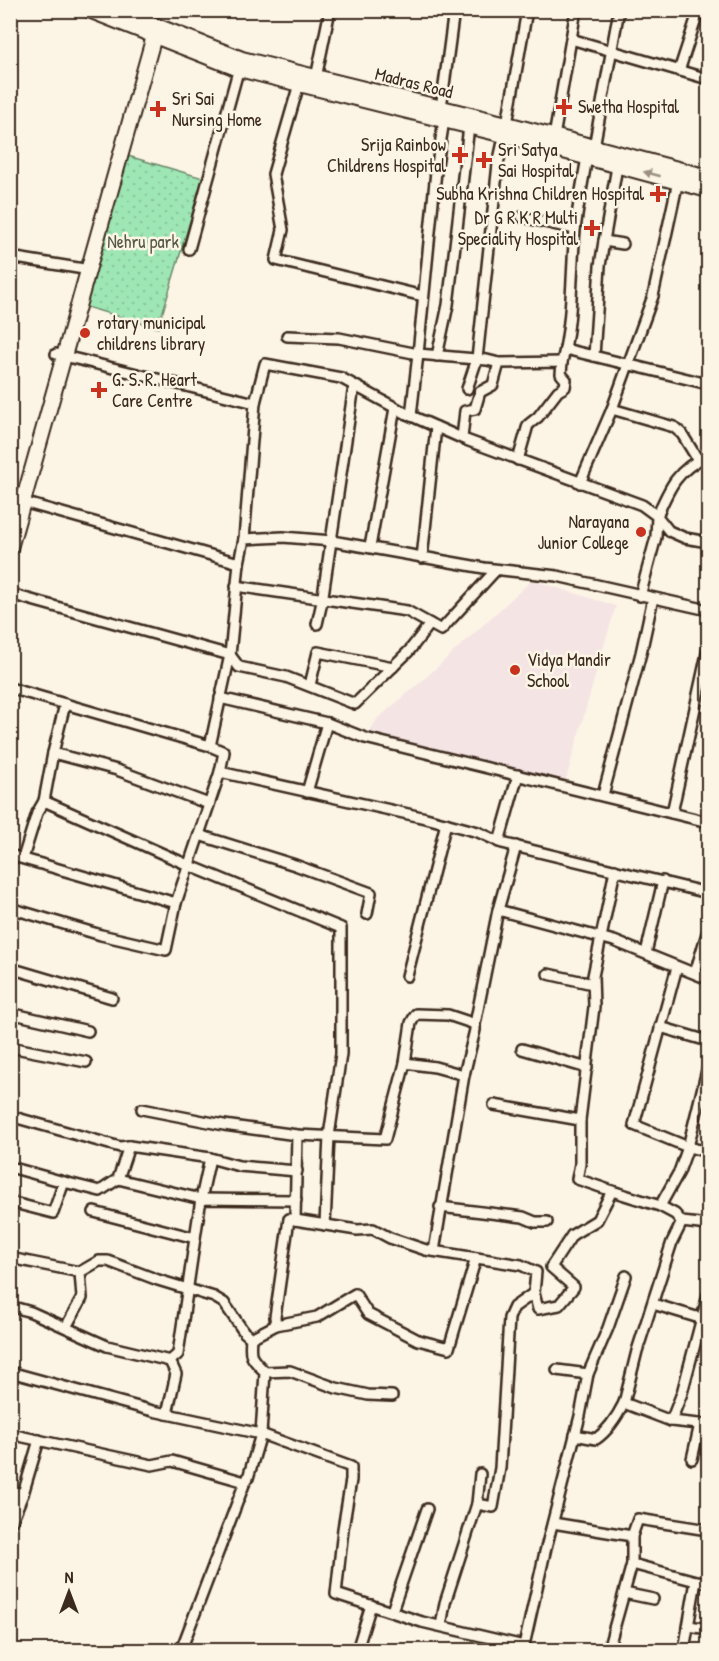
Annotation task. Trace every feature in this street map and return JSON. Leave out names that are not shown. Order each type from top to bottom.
[{"type":"main road","points":[[10,518],[86,269],[153,31],[89,10]]},
{"type":"main road","name":"Madras Road","points":[[115,10],[153,31],[240,64],[316,78],[506,130],[554,137],[591,152]]},
{"type":"main road","points":[[240,64],[299,84],[442,114],[469,126],[506,130],[618,159],[708,177]]},
{"type":"main road","points":[[618,159],[678,181],[708,189]]},
{"type":"main road","points":[[10,548],[16,500]]},
{"type":"street","points":[[316,78],[330,10]]},
{"type":"street","points":[[411,416],[454,10]]},
{"type":"street","points":[[467,388],[477,359],[498,164],[527,10]]},
{"type":"street","points":[[554,137],[576,10]]},
{"type":"street","points":[[518,460],[528,425],[538,417],[558,391],[565,387],[566,380],[561,374],[573,286],[575,229],[613,51],[619,10]]},
{"type":"street","points":[[679,70],[699,10]]},
{"type":"street","points":[[571,39],[707,79],[708,68]]},
{"type":"street","points":[[189,249],[240,64]]},
{"type":"street","points":[[299,84],[273,174],[283,230],[276,260],[423,296]]},
{"type":"street","points":[[437,356],[448,305],[469,126]]},
{"type":"street","points":[[594,356],[600,266],[618,159]]},
{"type":"street","points":[[580,483],[612,409],[653,296],[678,181]]},
{"type":"street","points":[[522,216],[575,229]]},
{"type":"street","points":[[604,241],[623,244]]},
{"type":"street","points":[[10,256],[86,269]]},
{"type":"street","points":[[287,336],[339,338],[417,354],[499,363],[562,362]]},
{"type":"street","points":[[565,349],[708,384]]},
{"type":"street","points":[[60,355],[255,403]]},
{"type":"street","points":[[462,438],[465,411],[475,409],[480,392],[493,385],[499,363]]},
{"type":"street","points":[[210,746],[230,655],[238,563],[244,539],[255,403],[265,364],[320,376],[341,378],[411,416],[462,438],[642,505],[657,516],[669,531],[685,538],[708,542]]},
{"type":"street","points":[[316,624],[332,541],[354,386]]},
{"type":"street","points":[[370,547],[395,408]]},
{"type":"street","points":[[612,409],[674,427],[682,434],[698,460]]},
{"type":"street","points":[[422,558],[436,427]]},
{"type":"street","points":[[640,596],[656,537],[657,516],[672,482],[698,460],[708,455]]},
{"type":"street","points":[[16,500],[238,563]]},
{"type":"street","points":[[244,539],[283,537],[332,541],[496,570],[557,576],[708,610]]},
{"type":"street","points":[[236,586],[407,611],[441,630],[496,570]]},
{"type":"street","points":[[10,594],[230,655],[238,667],[286,677],[355,704],[410,651],[430,624]]},
{"type":"street","points":[[603,795],[641,653],[652,598]]},
{"type":"street","points":[[672,813],[708,649]]},
{"type":"street","points":[[310,686],[318,652],[393,667]]},
{"type":"street","points":[[10,688],[224,752],[220,772],[176,903],[166,950],[101,935],[10,908]]},
{"type":"street","points":[[220,698],[327,723],[365,738],[708,822]]},
{"type":"street","points":[[23,858],[37,813],[44,801],[65,704]]},
{"type":"street","points":[[307,792],[327,723]]},
{"type":"street","points":[[53,753],[117,770],[209,804]]},
{"type":"street","points":[[220,772],[446,823],[478,832],[499,842],[708,893]]},
{"type":"street","points":[[499,842],[518,775]]},
{"type":"street","points":[[44,801],[189,865],[341,928],[341,1054],[329,1136],[325,1225]]},
{"type":"street","points":[[407,976],[446,823]]},
{"type":"street","points":[[199,835],[295,865],[371,893],[367,914]]},
{"type":"street","points":[[434,1251],[464,1075],[498,910],[516,846]]},
{"type":"street","points":[[10,855],[176,903]]},
{"type":"street","points":[[615,870],[600,937],[593,984],[594,1006],[580,1120],[580,1164],[577,1179],[660,1206],[675,1214],[682,1222],[708,1225]]},
{"type":"street","points":[[646,953],[663,881]]},
{"type":"street","points":[[498,910],[600,937],[708,979]]},
{"type":"street","points":[[694,974],[708,930]]},
{"type":"street","points":[[677,967],[634,1125],[688,1148],[708,1152]]},
{"type":"street","points":[[10,968],[112,998]]},
{"type":"street","points":[[548,974],[593,984]]},
{"type":"street","points":[[10,1013],[88,1031]]},
{"type":"street","points":[[142,1108],[224,1125],[297,1135],[385,1139],[405,1063],[411,1023],[416,1014],[448,1016],[475,1024]]},
{"type":"street","points":[[660,1027],[708,1041]]},
{"type":"street","points":[[10,1047],[86,1062]]},
{"type":"street","points":[[522,1049],[586,1068]]},
{"type":"street","points":[[405,1063],[435,1067],[464,1075]]},
{"type":"street","points":[[660,1206],[679,1172],[688,1148],[707,1070]]},
{"type":"street","points":[[494,1105],[580,1120]]},
{"type":"street","points":[[10,1116],[120,1146],[210,1158],[239,1166],[297,1170]]},
{"type":"street","points":[[295,1220],[297,1135]]},
{"type":"street","points":[[10,1167],[100,1191],[118,1179],[129,1146]]},
{"type":"street","points":[[170,1361],[178,1354],[201,1199],[210,1158]]},
{"type":"street","points":[[118,1179],[201,1199],[296,1200]]},
{"type":"street","points":[[10,1202],[53,1213],[64,1182]]},
{"type":"street","points":[[276,1325],[275,1317],[288,1219],[357,1230],[374,1229],[390,1239],[434,1251],[521,1265],[536,1272],[534,1293],[538,1310],[559,1305],[574,1287],[551,1267],[572,1235],[597,1220],[612,1191]]},
{"type":"street","points":[[440,1207],[547,1222]]},
{"type":"street","points":[[94,1212],[195,1238]]},
{"type":"street","points":[[574,1435],[596,1439],[616,1418],[624,1403],[637,1351],[672,1242],[682,1222]]},
{"type":"street","points":[[10,1258],[80,1272],[99,1261],[108,1261],[158,1280],[214,1297],[224,1303],[244,1332],[251,1338]]},
{"type":"street","points":[[251,1338],[276,1325],[317,1317],[355,1294],[368,1314],[418,1340],[449,1348],[476,1258]]},
{"type":"street","points":[[66,1327],[82,1298],[80,1272]]},
{"type":"street","points":[[10,1372],[167,1414],[261,1434],[351,1467],[336,1594],[523,1648],[580,1416],[588,1374],[608,1328],[626,1275]]},
{"type":"street","points":[[477,1504],[493,1507],[500,1468],[509,1318],[514,1307],[534,1293]]},
{"type":"street","points":[[671,1421],[682,1393],[708,1295]]},
{"type":"street","points":[[653,1304],[703,1318]]},
{"type":"street","points":[[10,1306],[31,1312],[107,1346],[170,1361]]},
{"type":"street","points":[[251,1338],[250,1356],[265,1372],[290,1371],[336,1388],[368,1395],[392,1396]]},
{"type":"street","points":[[167,1414],[176,1374],[170,1361]]},
{"type":"street","points":[[557,1370],[588,1374]]},
{"type":"street","points":[[181,1650],[248,1478],[261,1434],[265,1372]]},
{"type":"street","points":[[624,1403],[671,1421],[704,1425],[692,1459]]},
{"type":"street","points":[[10,1434],[152,1465],[172,1461],[245,1482]]},
{"type":"street","points":[[10,1525],[23,1494],[39,1440]]},
{"type":"street","points":[[441,1626],[445,1603],[477,1504],[480,1474]]},
{"type":"street","points":[[10,1491],[23,1494]]},
{"type":"street","points":[[392,1611],[427,1509]]},
{"type":"street","points":[[625,1650],[608,1648],[632,1564],[632,1536],[639,1519],[708,1530]]},
{"type":"street","points":[[553,1523],[632,1536]]},
{"type":"street","points":[[632,1564],[708,1582]]},
{"type":"street","points":[[684,1650],[696,1581]]},
{"type":"street","points":[[624,1593],[653,1599]]},
{"type":"street","points":[[357,1650],[371,1605]]},
{"type":"street","points":[[689,1626],[708,1629]]},
{"type":"shaded area","name":"Vidya Mandir School","points":[[532,580],[616,606],[565,783],[369,733],[377,719]]},
{"type":"green space","name":"Nehru park","points":[[128,156],[203,178],[158,328],[83,306]]},
{"type":"place","name":"Swetha Hospital","points":[[564,107]]},
{"type":"place","name":"Sri Sai Nursing Home","points":[[158,109]]},
{"type":"place","name":"Srija Rainbow Childrens Hospital","points":[[460,155]]},
{"type":"place","name":"Sri Satya Sai Hospital","points":[[484,160]]},
{"type":"place","name":"Subha Krishna Children Hospital","points":[[658,194]]},
{"type":"place","name":"Dr G R K R Multi Speciality Hospital","points":[[592,228]]},
{"type":"place","name":"rotary municipal childrens library","points":[[85,333]]},
{"type":"place","name":"G. S. R. Heart Care Centre","points":[[99,390]]},
{"type":"place","name":"Narayana Junior College","points":[[641,532]]},
{"type":"place","name":"Vidya Mandir School","points":[[515,670]]}]
